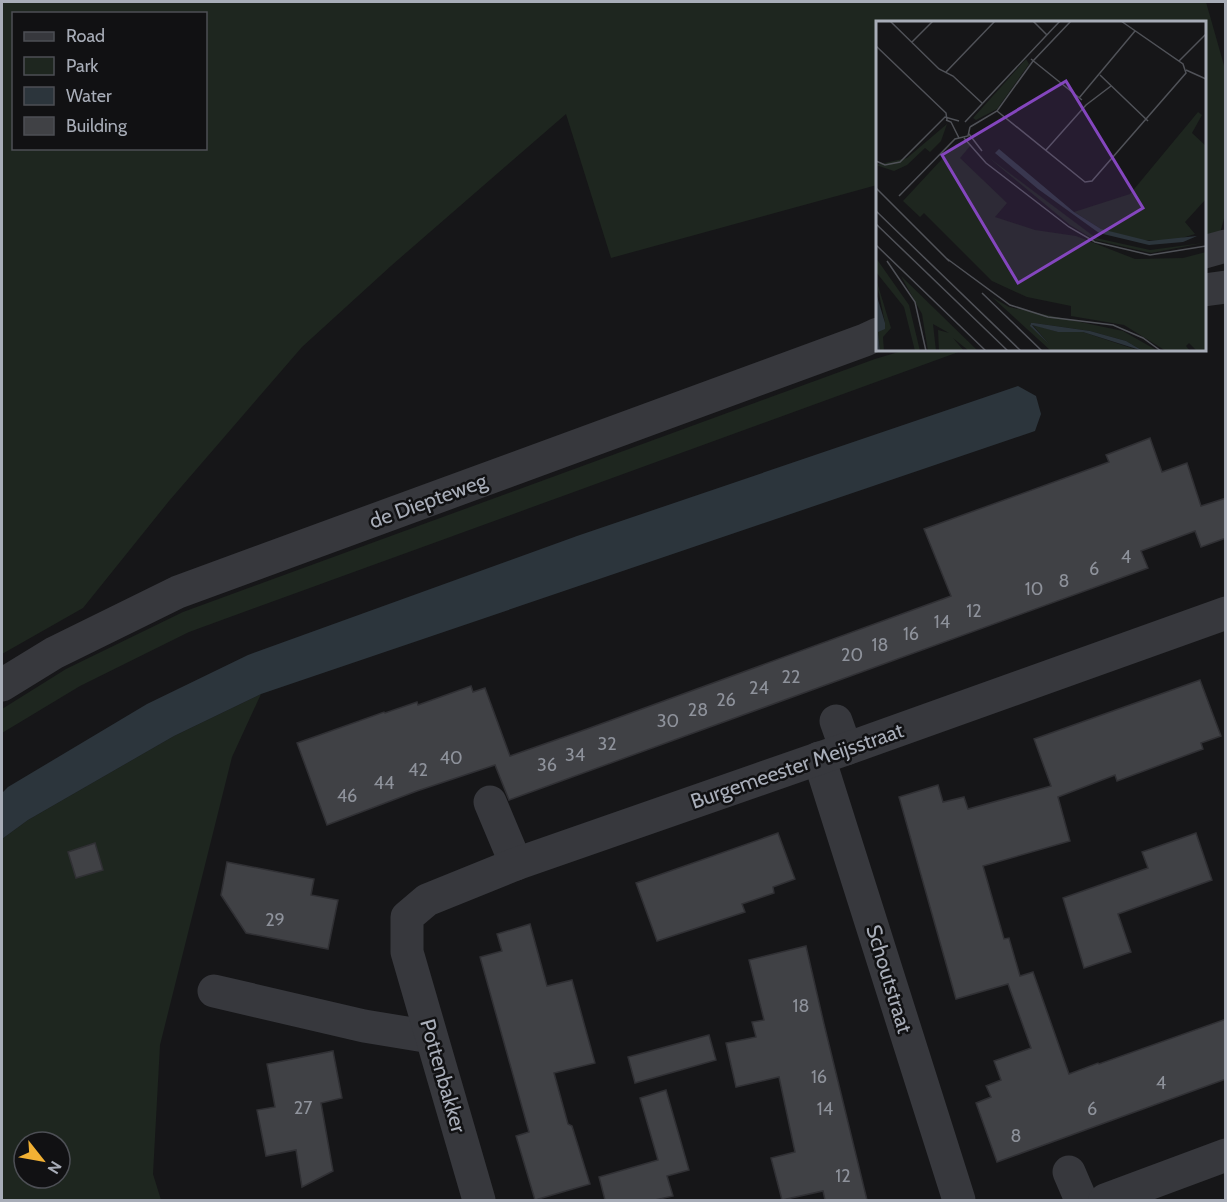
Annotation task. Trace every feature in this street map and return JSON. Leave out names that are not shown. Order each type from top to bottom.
[{"type":"street","points":[[1206,251],[1226,246]]},
{"type":"street","points":[[1206,290],[1226,287]]},
{"type":"street","name":"de Diepteweg","points":[[2,685],[54,653],[178,592],[873,337]]},
{"type":"street","name":"Burgemeester Meijsstraat","points":[[407,952],[407,917],[427,900],[834,742],[1226,613]]},
{"type":"street","name":"Schoutstraat","points":[[834,742],[959,1200]]},
{"type":"street","points":[[489,802],[516,864]]},
{"type":"street","name":"Pottenbakker","points":[[407,952],[479,1200]]},
{"type":"street","points":[[214,991],[364,1026],[431,1037]]},
{"type":"street","points":[[1105,1200],[1226,1155]]},
{"type":"green space","points":[[2,2],[1206,2],[1225,69],[1226,211],[1220,233],[1206,239],[1206,21],[876,21],[876,185],[611,258],[566,114],[392,265],[302,347],[169,501],[83,608],[2,654]]},
{"type":"green space","points":[[902,351],[961,351],[189,632],[80,686],[2,733],[2,709],[66,669],[183,612]]},
{"type":"green space","points":[[261,694],[232,757],[160,1045],[153,1174],[161,1200],[2,1200],[2,839],[28,820],[174,736]]},
{"type":"water","points":[[1018,386],[1036,396],[1041,414],[1035,431],[261,694],[174,736],[28,820],[2,839],[2,793],[8,787],[147,704],[248,655],[577,536]]},
{"type":"building","points":[[1150,438],[1162,472],[1187,463],[1201,506],[1226,498],[1226,538],[1201,547],[1195,531],[1141,551],[1148,568],[509,800],[495,765],[327,825],[297,743],[384,712],[417,702],[418,705],[471,686],[473,692],[485,688],[510,756],[587,729],[951,596],[924,529],[1109,462],[1106,455]]},
{"type":"building","points":[[1200,680],[1221,736],[1201,743],[1203,749],[1117,781],[1115,775],[1058,797],[1070,841],[983,866],[1004,939],[1009,938],[1020,976],[1033,972],[1069,1074],[1226,1019],[1226,1079],[997,1162],[976,1103],[991,1097],[986,1086],[1001,1080],[994,1061],[1031,1048],[1008,984],[956,999],[899,797],[938,785],[943,802],[964,797],[968,809],[1051,786],[1034,739]]},
{"type":"building","points":[[778,833],[795,879],[773,887],[774,893],[742,904],[745,912],[657,941],[636,883]]},
{"type":"building","points":[[1196,833],[1212,880],[1118,914],[1131,952],[1084,968],[1063,898],[1148,868],[1142,852]]},
{"type":"building","points":[[95,843],[103,870],[76,878],[68,852]]},
{"type":"building","points":[[227,862],[314,879],[311,895],[338,900],[328,949],[246,933],[221,895]]},
{"type":"building","points":[[530,924],[547,986],[572,980],[595,1063],[554,1073],[568,1124],[572,1126],[590,1184],[535,1200],[516,1136],[529,1132],[480,957],[502,951],[497,934]]},
{"type":"building","points":[[806,946],[867,1200],[825,1200],[823,1191],[782,1200],[771,1158],[795,1152],[779,1077],[736,1087],[726,1043],[756,1037],[752,1022],[764,1020],[749,960]]},
{"type":"building","points":[[709,1035],[716,1060],[635,1083],[628,1057]]},
{"type":"building","points":[[333,1051],[342,1098],[321,1103],[333,1171],[302,1187],[296,1150],[266,1156],[257,1110],[275,1107],[267,1064]]},
{"type":"building","points":[[666,1090],[689,1170],[667,1176],[673,1196],[655,1200],[605,1200],[599,1177],[658,1160],[640,1098]]}]
